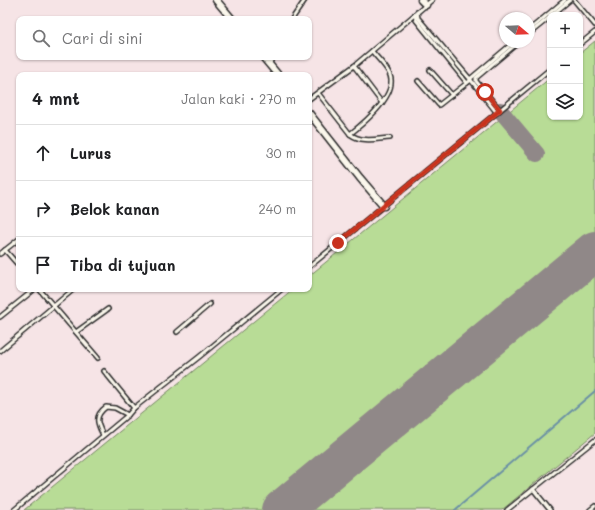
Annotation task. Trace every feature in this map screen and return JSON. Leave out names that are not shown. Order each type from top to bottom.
[{"type":"street","points":[[216,0],[229,16]]},
{"type":"street","points":[[265,60],[275,72]]},
{"type":"street","points":[[312,117],[384,206]]},
{"type":"lane","points":[[294,16],[304,0]]},
{"type":"lane","points":[[312,97],[372,51],[416,13],[424,3],[432,0]]},
{"type":"lane","points":[[535,25],[565,0]]},
{"type":"lane","points":[[556,12],[570,0]]},
{"type":"lane","points":[[574,0],[595,25]]},
{"type":"lane","points":[[416,13],[418,18],[497,113]]},
{"type":"lane","points":[[416,13],[416,20],[468,83]]},
{"type":"lane","points":[[535,29],[547,19]]},
{"type":"lane","points":[[583,42],[595,32]]},
{"type":"lane","points":[[418,81],[438,105],[440,105],[468,83],[507,48]]},
{"type":"lane","points":[[500,110],[476,81],[476,78],[512,48]]},
{"type":"lane","points":[[350,134],[364,123],[382,103],[389,92],[392,80],[389,72],[372,51]]},
{"type":"lane","points":[[270,66],[271,60]]},
{"type":"lane","points":[[354,66],[382,103]]},
{"type":"lane","points":[[430,70],[452,95]]},
{"type":"lane","points":[[312,265],[547,71]]},
{"type":"lane","points":[[318,92],[350,134],[361,140],[390,138]]},
{"type":"lane","points":[[0,254],[16,242]]},
{"type":"lane","points":[[6,250],[16,262]]},
{"type":"lane","points":[[0,317],[31,292]]},
{"type":"lane","points":[[42,292],[98,358]]},
{"type":"lane","points":[[0,351],[70,292]]},
{"type":"lane","points":[[14,510],[128,415],[134,408],[199,358],[278,292]]},
{"type":"lane","points":[[177,332],[210,304]]},
{"type":"lane","points":[[76,332],[108,309]]},
{"type":"lane","points":[[104,371],[134,408]]},
{"type":"lane","points":[[103,435],[98,422],[99,415],[102,410],[106,407],[115,408],[128,415]]},
{"type":"lane","points":[[507,510],[595,440]]},
{"type":"lane","points":[[533,489],[550,510]]},
{"type":"lane","points":[[590,510],[595,506]]},
{"type":"green space","points":[[595,41],[595,433],[502,510],[24,510],[289,292],[312,292],[312,274],[547,80],[547,120],[583,120],[583,51]]},
{"type":"waterway","points":[[455,510],[595,391]]},
{"type":"taxiway","points":[[500,110],[537,154]]},
{"type":"runway","points":[[282,510],[595,251]]},
{"type":"route","points":[[338,243],[500,110],[485,92]]}]
